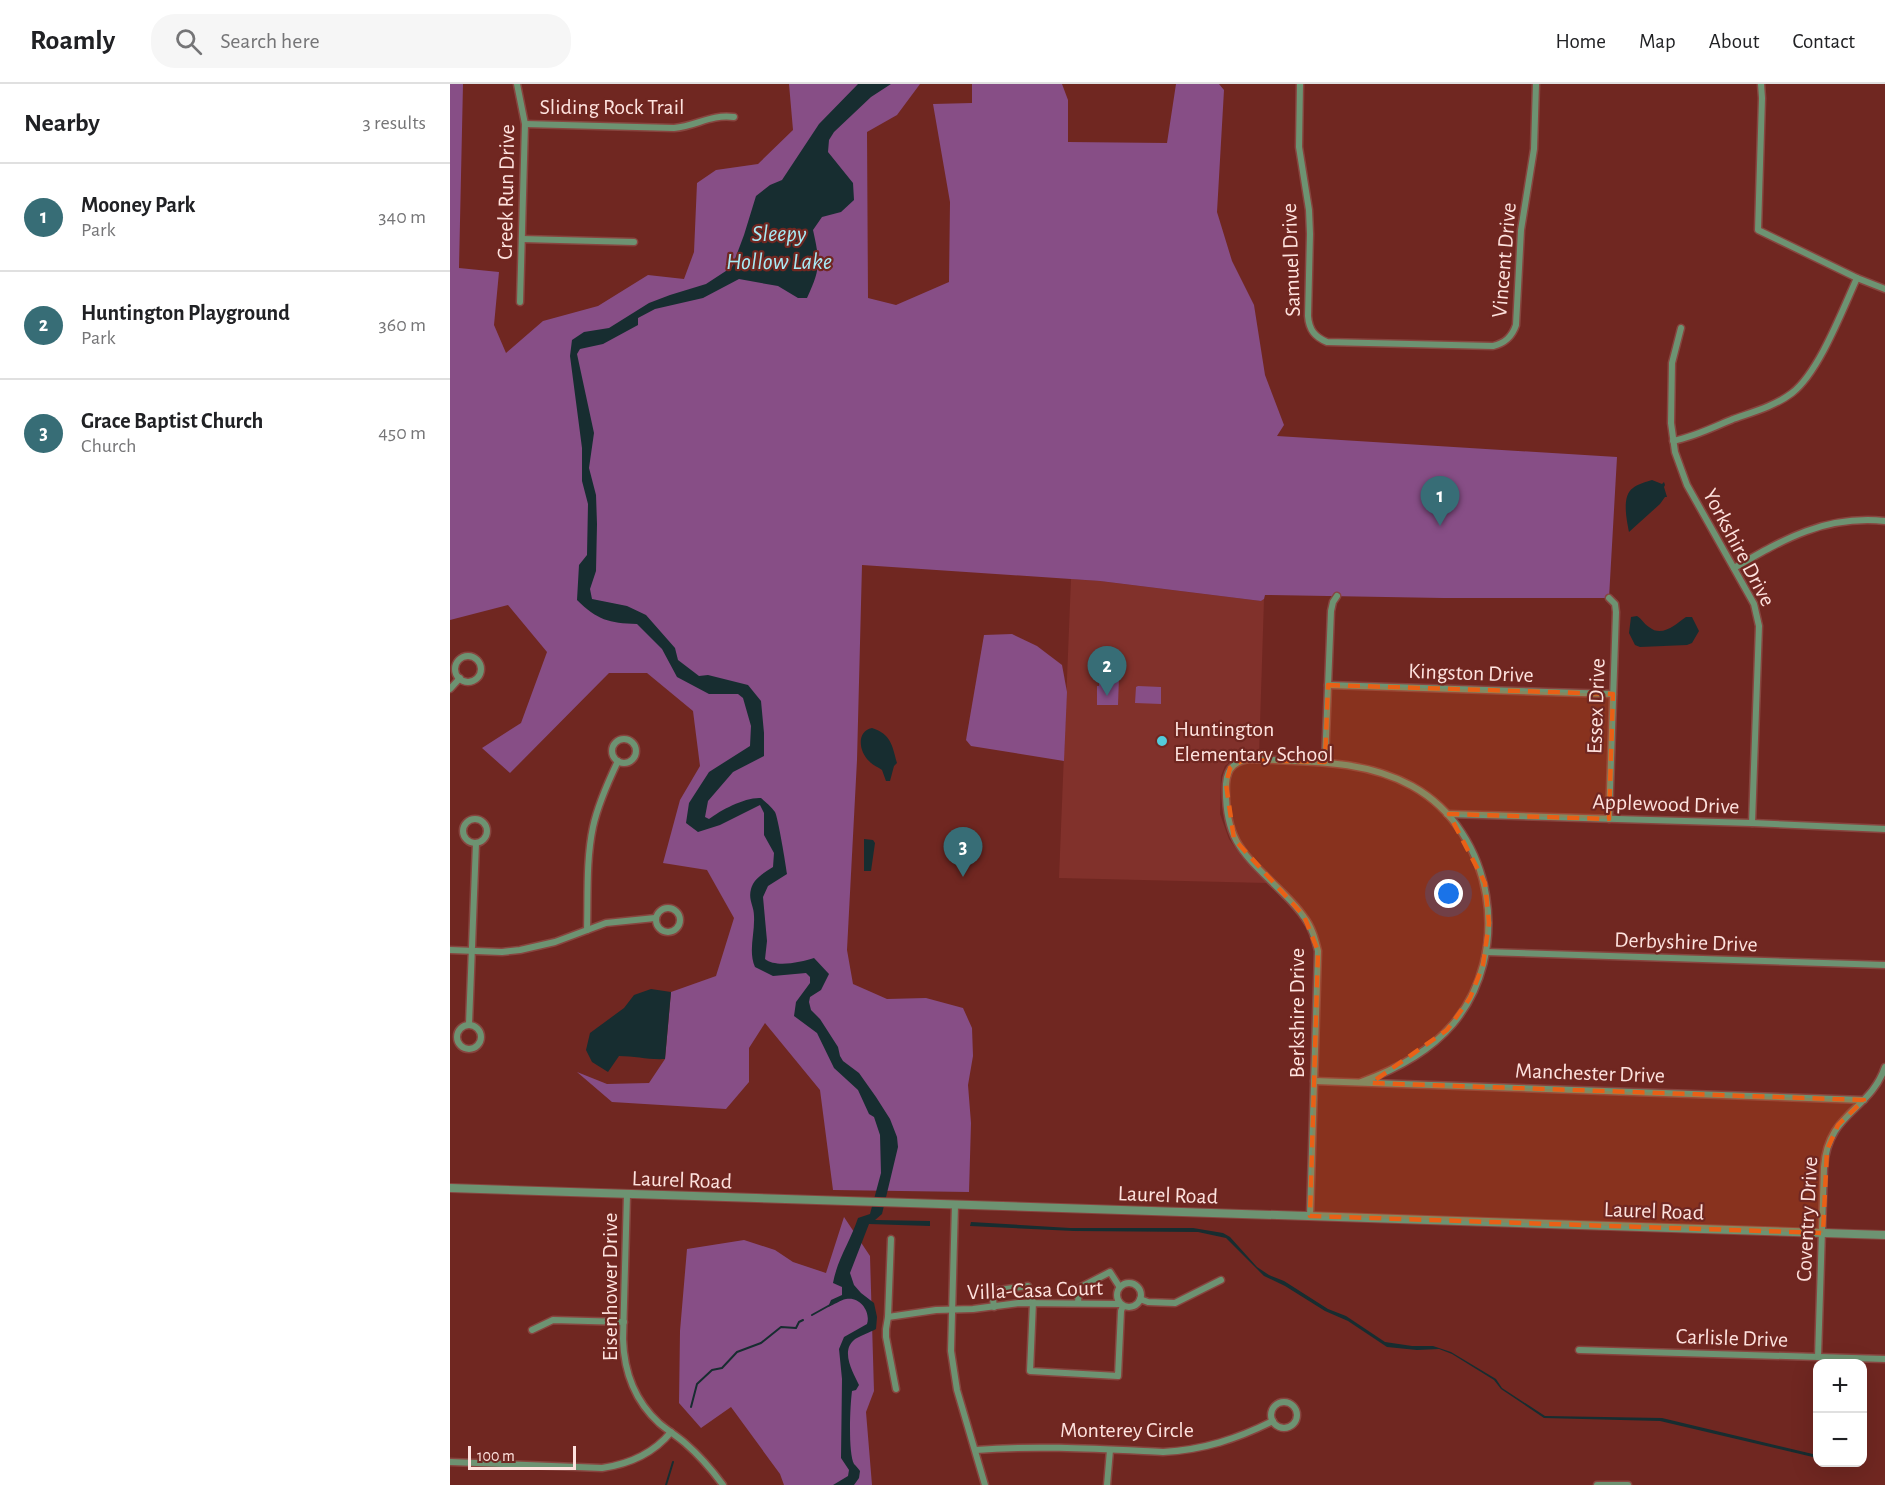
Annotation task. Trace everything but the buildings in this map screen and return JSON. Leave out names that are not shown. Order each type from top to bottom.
[{"type":"street","name":"Creek Run Drive","points":[[517,84],[525,124],[520,302]]},
{"type":"street","name":"Samuel Drive","points":[[1300,84],[1299,147],[1309,210],[1308,316],[1311,330],[1327,342],[1412,344]]},
{"type":"street","name":"Vincent Drive","points":[[1412,344],[1493,346],[1506,341],[1514,331],[1521,230],[1534,149],[1536,84]]},
{"type":"street","points":[[1761,84],[1758,231],[1885,289]]},
{"type":"street","name":"Sliding Rock Trail","points":[[525,124],[674,128],[689,126],[715,117],[734,117]]},
{"type":"street","points":[[522,239],[634,242]]},
{"type":"street","points":[[1673,441],[1692,436],[1770,405],[1800,386],[1818,359],[1857,278]]},
{"type":"street","name":"Yorkshire Drive","points":[[1681,328],[1672,363],[1670,411],[1673,441],[1680,468],[1687,485],[1754,604],[1759,626],[1752,823]]},
{"type":"street","points":[[1734,568],[1783,540],[1818,526],[1856,520],[1885,520]]},
{"type":"street","points":[[1337,596],[1331,611],[1325,762],[1360,766],[1390,775],[1415,788],[1446,814],[1474,853],[1485,883],[1489,922],[1486,952],[1480,974],[1470,998],[1447,1030],[1411,1059],[1379,1076],[1361,1082]]},
{"type":"street","name":"Essex Drive","points":[[1609,598],[1615,604],[1616,612],[1610,819]]},
{"type":"street","points":[[466,656],[477,660],[481,672],[476,679],[468,681],[460,678],[456,671],[459,660],[466,656]]},
{"type":"street","points":[[450,689],[460,678]]},
{"type":"street","name":"Kingston Drive","points":[[1328,685],[1613,694]]},
{"type":"street","points":[[621,739],[630,740],[635,745],[635,757],[626,763],[618,761],[612,755],[614,743],[621,739]]},
{"type":"street","name":"Berkshire Drive","points":[[1310,1216],[1318,965],[1316,944],[1313,932],[1304,916],[1234,839],[1226,807],[1226,777],[1230,768],[1240,761],[1252,759],[1325,762]]},
{"type":"street","points":[[587,930],[589,859],[593,826],[618,761]]},
{"type":"street","name":"Applewood Drive","points":[[1446,814],[1885,829]]},
{"type":"street","points":[[476,819],[483,821],[488,828],[486,837],[476,843],[466,838],[463,831],[465,824],[476,819]]},
{"type":"street","points":[[469,1024],[476,843]]},
{"type":"street","points":[[671,908],[678,913],[680,922],[674,931],[666,932],[659,929],[655,918],[659,910],[671,908]]},
{"type":"street","points":[[450,950],[502,952],[536,947],[606,923],[655,918]]},
{"type":"street","name":"Derbyshire Drive","points":[[1486,952],[1885,965]]},
{"type":"street","points":[[469,1024],[477,1027],[482,1037],[479,1045],[472,1049],[461,1046],[457,1034],[461,1027],[469,1024]]},
{"type":"street","name":"Coventry Drive","points":[[1818,1357],[1824,1167],[1827,1150],[1838,1125],[1877,1085],[1885,1067]]},
{"type":"street","name":"Manchester Drive","points":[[1314,1081],[1864,1100]]},
{"type":"street","name":"Laurel Road","points":[[450,1188],[1885,1235]]},
{"type":"street","name":"Eisenhower Drive","points":[[627,1195],[623,1352],[625,1365],[634,1391],[651,1416],[698,1454],[723,1485]]},
{"type":"street","points":[[954,1205],[951,1310],[953,1371],[985,1485]]},
{"type":"street","points":[[891,1239],[886,1337],[896,1389]]},
{"type":"street","points":[[1078,1303],[1079,1288],[1110,1272],[1119,1286]]},
{"type":"street","points":[[1140,1299],[1148,1302],[1175,1303],[1221,1280]]},
{"type":"street","name":"Villa-Casa Court","points":[[888,1317],[936,1310],[994,1307],[1031,1302],[1122,1305],[1135,1305],[1140,1299],[1141,1291],[1136,1285],[1128,1282],[1119,1286],[1116,1296],[1122,1305]]},
{"type":"street","points":[[994,1307],[992,1292],[1028,1286],[1031,1302],[1030,1371],[1118,1376],[1122,1305]]},
{"type":"street","points":[[532,1330],[553,1320],[624,1322]]},
{"type":"street","name":"Carlisle Drive","points":[[1579,1350],[1885,1359]]},
{"type":"street","name":"Monterey Circle","points":[[1278,1403],[1290,1404],[1296,1410],[1294,1422],[1287,1427],[1279,1426],[1273,1420],[1271,1417],[1273,1409],[1278,1403]]},
{"type":"street","name":"Monterey Circle","points":[[976,1450],[1014,1447],[1163,1452],[1203,1448],[1241,1436],[1273,1420]]},
{"type":"street","points":[[450,1462],[602,1468],[626,1464],[648,1453],[659,1446],[671,1432]]},
{"type":"street","points":[[1107,1485],[1110,1450]]},
{"type":"street","points":[[1597,1485],[1628,1485]]},
{"type":"highlighted area","points":[[1328,685],[1613,694],[1609,819],[1449,814],[1485,883],[1489,923],[1483,965],[1470,998],[1447,1030],[1371,1083],[1864,1100],[1838,1125],[1827,1150],[1823,1233],[1310,1216],[1318,951],[1304,916],[1234,839],[1226,784],[1230,768],[1243,760],[1325,762]]},
{"type":"shaded area","points":[[450,84],[463,84],[459,268],[499,272],[494,325],[506,353],[543,321],[598,306],[648,275],[684,279],[694,252],[697,183],[716,170],[758,164],[793,130],[789,84],[920,84],[897,115],[867,132],[868,298],[896,305],[949,282],[950,202],[933,104],[972,103],[972,84],[1062,84],[1068,100],[1068,142],[1167,143],[1176,84],[1219,84],[1224,90],[1217,212],[1232,261],[1254,305],[1265,375],[1284,425],[1277,436],[1617,457],[1609,598],[1265,595],[1261,601],[1100,581],[862,565],[857,760],[847,950],[853,984],[887,999],[926,998],[963,1008],[972,1028],[973,1056],[968,1085],[971,1123],[969,1192],[833,1190],[820,1090],[765,1023],[749,1048],[749,1082],[726,1109],[612,1102],[577,1072],[607,1084],[649,1083],[665,1059],[671,992],[716,976],[734,918],[707,870],[663,863],[680,800],[700,766],[693,711],[647,673],[609,673],[510,773],[482,748],[521,723],[547,652],[508,605],[450,620]]},
{"type":"shaded area","name":"Huntington Elementary School","points":[[1071,579],[1261,601],[1264,599],[1259,756],[1238,755],[1225,766],[1221,776],[1220,814],[1229,839],[1241,856],[1267,883],[1059,878]]},
{"type":"shaded area","points":[[1012,634],[1037,646],[1062,665],[1067,692],[1064,761],[971,746],[966,740],[984,635]]},
{"type":"shaded area","points":[[1102,675],[1119,676],[1118,705],[1097,705],[1097,686],[1099,686],[1099,679]]},
{"type":"shaded area","points":[[1138,686],[1161,687],[1161,704],[1135,703]]},
{"type":"shaded area","points":[[844,1217],[870,1256],[874,1391],[866,1412],[872,1485],[784,1485],[780,1474],[731,1407],[701,1428],[679,1403],[680,1331],[687,1249],[744,1240],[775,1250],[793,1262],[826,1273]]},
{"type":"water","name":"Sleepy Hollow Lake","points":[[858,84],[891,84],[871,97],[834,132],[829,140],[828,152],[853,183],[854,200],[841,212],[822,217],[813,230],[818,265],[807,298],[798,298],[778,286],[739,279],[703,298],[655,309],[638,318],[638,325],[603,344],[580,349],[577,354],[594,433],[589,468],[596,495],[597,524],[596,571],[590,589],[592,599],[627,606],[646,615],[675,648],[678,660],[699,676],[708,675],[748,685],[761,701],[764,756],[733,772],[708,801],[705,817],[709,819],[733,805],[755,798],[761,798],[775,812],[787,874],[768,886],[763,897],[767,941],[765,959],[782,964],[814,958],[829,974],[821,990],[810,997],[811,1010],[820,1019],[838,1047],[843,1061],[859,1073],[876,1097],[890,1119],[897,1137],[898,1147],[882,1214],[875,1220],[930,1221],[930,1226],[869,1224],[850,1273],[854,1285],[874,1303],[877,1317],[876,1329],[854,1340],[848,1351],[849,1363],[859,1385],[856,1390],[852,1391],[850,1429],[852,1458],[860,1471],[859,1478],[854,1485],[833,1485],[848,1476],[849,1470],[841,1458],[842,1379],[839,1349],[844,1337],[867,1324],[868,1319],[866,1310],[856,1300],[844,1300],[828,1307],[831,1300],[842,1295],[842,1287],[833,1283],[858,1218],[870,1214],[881,1173],[880,1135],[874,1117],[869,1114],[858,1090],[834,1068],[817,1033],[794,1016],[796,1002],[810,983],[810,977],[806,973],[773,976],[755,967],[752,949],[754,916],[750,893],[757,879],[773,867],[774,853],[764,835],[764,813],[760,805],[720,825],[698,832],[686,823],[689,803],[709,772],[750,746],[751,726],[743,698],[738,694],[709,694],[677,677],[662,649],[637,624],[604,619],[577,600],[579,565],[587,555],[588,504],[582,481],[582,448],[570,356],[572,340],[584,332],[609,328],[649,303],[706,284],[732,267],[756,196],[770,185],[782,180],[819,124]]},
{"type":"water","points":[[1652,480],[1662,484],[1664,482],[1667,497],[1629,532],[1626,503],[1629,492],[1642,483]]},
{"type":"water","points":[[1637,616],[1649,627],[1659,631],[1669,629],[1686,617],[1692,617],[1699,631],[1692,643],[1687,645],[1640,647],[1635,645],[1629,633],[1631,617]]},
{"type":"water","points":[[872,728],[883,733],[892,746],[897,763],[890,781],[886,781],[882,770],[870,762],[861,747],[863,733]]},
{"type":"water","points":[[864,839],[873,840],[875,843],[871,871],[864,871]]},
{"type":"water","points":[[651,989],[671,992],[665,1059],[619,1056],[608,1072],[592,1062],[586,1050],[590,1033],[624,1008],[634,995]]},
{"type":"water","points":[[971,1222],[1070,1228],[1193,1228],[1223,1233],[1230,1237],[1257,1267],[1328,1309],[1346,1316],[1385,1342],[1433,1346],[1451,1352],[1496,1379],[1502,1388],[1545,1416],[1662,1418],[1813,1454],[1813,1457],[1660,1421],[1544,1418],[1501,1389],[1494,1380],[1452,1354],[1439,1349],[1417,1350],[1387,1347],[1348,1321],[1325,1311],[1264,1276],[1226,1238],[1198,1232],[1074,1231],[970,1226]]},
{"type":"waterway","points":[[812,1315],[830,1305]]},
{"type":"waterway","points":[[691,1407],[697,1384],[712,1370],[722,1368],[737,1352],[761,1343],[781,1327],[796,1328],[803,1320]]},
{"type":"waterway","points":[[666,1485],[673,1462]]},
{"type":"place","name":"Mooney Park","points":[[1440,526]]},
{"type":"place","name":"Huntington Playground","points":[[1107,696]]},
{"type":"place","name":"Huntington Elementary School","points":[[1162,741]]},
{"type":"place","name":"Grace Baptist Church","points":[[963,877]]}]
